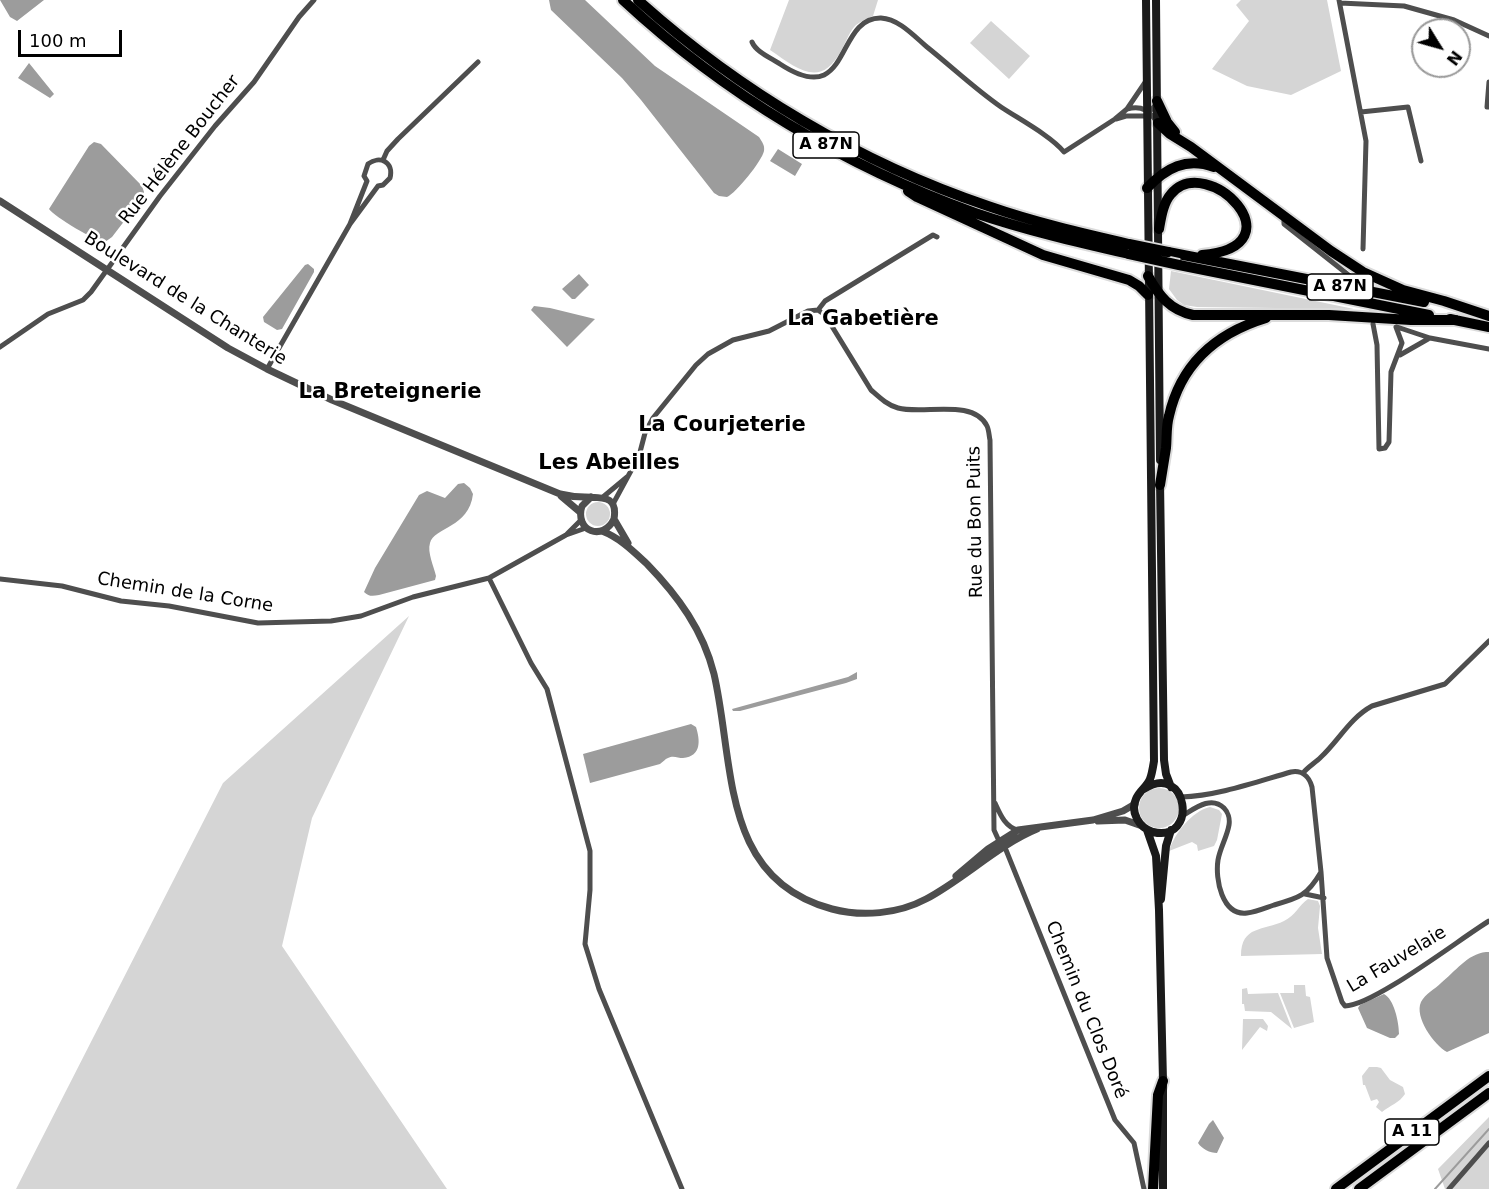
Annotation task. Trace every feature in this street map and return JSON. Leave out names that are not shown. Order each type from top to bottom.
[{"type":"highway","name":"A 87N","points":[[623,0],[678,48],[724,82],[827,146],[890,178],[996,219],[1058,237],[1183,258],[1489,316]]},
{"type":"highway","name":"A 87N","points":[[638,0],[684,40],[777,104],[827,134],[897,170],[987,206],[1129,249]]},
{"type":"highway","points":[[1157,101],[1171,128],[1191,147]]},
{"type":"highway","points":[[1158,123],[1349,263],[1384,283],[1489,316]]},
{"type":"highway","points":[[1147,188],[1158,176],[1171,168],[1190,163],[1205,164],[1223,170]]},
{"type":"highway","points":[[890,178],[917,197],[1002,237],[1043,255],[1129,280],[1148,295]]},
{"type":"highway","points":[[1159,229],[1169,195],[1186,184],[1197,183],[1216,188],[1228,195],[1242,210],[1245,218],[1244,236],[1240,243],[1225,252],[1183,258]]},
{"type":"highway","name":"A 87N","points":[[1183,258],[1489,327]]},
{"type":"highway","points":[[1148,276],[1169,305],[1180,312],[1193,315],[1278,315],[1377,321],[1456,320]]},
{"type":"highway","points":[[1160,485],[1170,411],[1177,391],[1192,366],[1211,345],[1238,327],[1278,315]]},
{"type":"highway","name":"A 11","points":[[1336,1189],[1489,1076]]},
{"type":"highway","points":[[1154,1189],[1158,1095],[1163,1081]]},
{"type":"highway","name":"A 11","points":[[1359,1189],[1489,1093]]},
{"type":"main road","points":[[1146,0],[1154,761],[1150,780],[1135,804],[1136,816],[1145,828],[1156,856],[1163,1081],[1163,1189]]},
{"type":"main road","points":[[1156,0],[1164,760],[1171,787]]},
{"type":"main road","points":[[1144,789],[1159,783],[1171,787],[1181,796],[1184,806],[1178,824],[1171,830],[1159,833],[1145,828]]},
{"type":"main road","points":[[1159,910],[1166,846],[1171,830]]},
{"type":"street","name":"Rue Hélène Boucher","points":[[0,347],[48,314],[83,300],[92,292],[160,196],[215,126],[254,82],[299,17],[314,0]]},
{"type":"street","points":[[1363,249],[1366,141],[1339,1],[1404,6],[1454,20],[1489,36]]},
{"type":"street","points":[[752,42],[756,49],[796,74],[813,77],[824,74],[836,65],[861,25],[871,20],[888,20],[912,35],[983,93],[1064,152],[1127,109],[1146,81]]},
{"type":"street","points":[[383,160],[387,151],[478,63]]},
{"type":"street","points":[[1489,82],[1489,107]]},
{"type":"street","points":[[1115,119],[1148,113],[1157,101]]},
{"type":"street","points":[[1127,109],[1137,107],[1148,113],[1158,123]]},
{"type":"street","points":[[1361,112],[1408,107],[1420,160]]},
{"type":"street","points":[[267,369],[350,224],[378,186],[387,183],[392,173],[389,165],[383,160],[373,160],[368,164],[364,176],[367,181],[378,186]]},
{"type":"street","points":[[350,224],[367,181]]},
{"type":"street","name":"Boulevard de la Chanterie","points":[[0,201],[228,348],[267,369],[333,400],[560,494],[591,497]]},
{"type":"street","points":[[1284,216],[1284,224],[1351,277]]},
{"type":"street","points":[[937,237],[933,235],[908,249],[825,301],[818,310],[808,311],[769,331],[733,340],[708,354],[696,365],[653,418],[645,433],[639,456],[613,504],[614,519],[633,551],[677,597],[700,635],[712,664],[741,826],[760,862],[772,875],[808,900],[836,910],[875,912],[896,909],[925,899],[1022,835],[1037,829]]},
{"type":"street","name":"Rue du Bon Puits","points":[[818,310],[825,315],[865,381],[879,398],[898,408],[959,409],[980,418],[987,426],[990,451],[993,822],[999,841]]},
{"type":"street","points":[[1396,327],[1402,340],[1399,355],[1391,372],[1389,442],[1385,448],[1378,448],[1377,321],[1396,327],[1430,338],[1489,349]]},
{"type":"street","points":[[1399,355],[1430,338]]},
{"type":"street","points":[[603,497],[628,476]]},
{"type":"street","name":"Boulevard de la Chanterie","points":[[560,494],[580,512]]},
{"type":"street","points":[[613,504],[603,497],[591,497],[580,512],[581,520],[591,531],[608,529],[614,519]]},
{"type":"street","name":"Chemin de la Corne","points":[[566,535],[581,520]]},
{"type":"street","name":"Chemin de la Corne","points":[[0,579],[62,586],[121,601],[169,606],[258,623],[331,621],[361,616],[413,597],[489,578],[566,535],[586,528]]},
{"type":"street","points":[[602,531],[633,551]]},
{"type":"street","points":[[489,578],[531,663],[547,689],[590,851],[590,890],[585,944],[599,989],[682,1189]]},
{"type":"street","points":[[1181,796],[1227,789],[1291,772],[1303,773],[1322,756],[1362,712],[1379,703],[1445,684],[1489,640]]},
{"type":"street","name":"La Fauvelaie","points":[[1303,773],[1310,780],[1312,787],[1324,898],[1327,958],[1345,1006],[1367,999],[1392,985],[1489,921]]},
{"type":"street","points":[[994,801],[1002,819],[1011,829],[1018,830],[1093,820],[1123,811],[1135,804]]},
{"type":"street","points":[[1182,816],[1209,802],[1221,805],[1227,811],[1229,824],[1217,870],[1225,902],[1234,911],[1248,913],[1301,897],[1321,872]]},
{"type":"street","points":[[1093,820],[1125,820],[1145,828]]},
{"type":"street","points":[[937,892],[999,841],[1018,830]]},
{"type":"street","name":"Chemin du Clos Doré","points":[[999,841],[1005,848],[1115,1120],[1134,1143],[1144,1189]]},
{"type":"street","points":[[1305,894],[1324,898]]},
{"type":"street","points":[[1449,1189],[1489,1143]]},
{"type":"shaded area","points":[[0,0],[44,0],[17,21],[10,17]]},
{"type":"shaded area","points":[[549,0],[585,0],[655,66],[759,137],[764,147],[762,156],[736,190],[727,197],[714,193],[622,78],[551,10]]},
{"type":"shaded area","points":[[789,0],[878,0],[873,16],[854,27],[834,62],[826,69],[809,72],[790,64],[770,50]]},
{"type":"shaded area","points":[[1241,0],[1327,0],[1341,71],[1291,95],[1247,86],[1212,69],[1249,21],[1236,5]]},
{"type":"shaded area","points":[[991,21],[1030,56],[1009,79],[970,43]]},
{"type":"shaded area","points":[[29,63],[54,94],[50,98],[18,78]]},
{"type":"shaded area","points":[[94,142],[101,144],[142,186],[144,192],[142,198],[112,237],[105,242],[76,228],[49,209],[89,146]]},
{"type":"shaded area","points":[[778,149],[802,164],[795,176],[770,161]]},
{"type":"shaded area","points":[[308,264],[314,272],[282,329],[277,330],[264,322],[263,317]]},
{"type":"shaded area","points":[[1171,271],[1354,309],[1184,305],[1169,289]]},
{"type":"shaded area","points":[[579,274],[589,285],[575,299],[572,299],[562,289]]},
{"type":"shaded area","points":[[534,306],[595,319],[567,347],[531,310]]},
{"type":"shaded area","points":[[464,483],[473,494],[465,514],[438,533],[430,543],[429,551],[435,580],[379,595],[373,596],[364,592],[375,568],[419,495],[427,491],[445,498],[458,484]]},
{"type":"shaded area","points":[[598,502],[603,503],[609,509],[609,519],[603,525],[598,526],[593,525],[587,519],[586,514],[587,509],[593,503]]},
{"type":"shaded area","points":[[409,616],[312,818],[282,946],[447,1189],[16,1189],[223,783]]},
{"type":"shaded area","points":[[857,672],[857,679],[846,683],[740,711],[732,709],[848,677]]},
{"type":"shaded area","points":[[691,724],[696,727],[698,747],[697,751],[689,757],[670,757],[660,764],[590,783],[583,754]]},
{"type":"shaded area","points":[[1159,788],[1167,789],[1173,794],[1178,800],[1178,816],[1173,822],[1167,827],[1159,828],[1151,827],[1145,822],[1140,816],[1139,808],[1140,800],[1145,794],[1151,789]]},
{"type":"shaded area","points":[[1210,807],[1219,810],[1222,814],[1214,846],[1198,851],[1197,845],[1192,842],[1169,851],[1175,838],[1190,818]]},
{"type":"shaded area","points":[[1308,899],[1318,901],[1320,906],[1318,928],[1322,954],[1241,956],[1242,946],[1249,934],[1288,919]]},
{"type":"shaded area","points":[[1489,952],[1489,1033],[1447,1052],[1426,1030],[1420,1015],[1421,1002],[1467,960],[1479,953]]},
{"type":"shaded area","points":[[1294,985],[1305,985],[1306,996],[1310,997],[1314,1022],[1294,1028],[1280,993],[1294,993]]},
{"type":"shaded area","points":[[1247,988],[1248,994],[1278,993],[1292,1029],[1271,1012],[1245,1011],[1244,1004],[1242,1004],[1242,989]]},
{"type":"shaded area","points":[[1384,994],[1391,1001],[1397,1017],[1399,1034],[1395,1038],[1367,1028],[1358,1008]]},
{"type":"shaded area","points":[[1243,1019],[1263,1019],[1268,1026],[1267,1031],[1260,1027],[1242,1050]]},
{"type":"shaded area","points":[[1369,1067],[1381,1068],[1390,1080],[1403,1087],[1405,1094],[1403,1097],[1382,1112],[1376,1107],[1379,1102],[1377,1099],[1371,1101],[1363,1085],[1362,1076]]},
{"type":"shaded area","points":[[1489,1117],[1489,1189],[1445,1189],[1438,1169]]},
{"type":"shaded area","points":[[1213,1120],[1224,1138],[1217,1153],[1206,1150],[1198,1143]]},
{"type":"waterway","points":[[1435,1189],[1489,1129]]},
{"type":"tunnel","points":[[1351,277],[1367,295],[1373,320]]},
{"type":"district","name":"La Gabetière","points":[[863,320]]},
{"type":"district","name":"La Breteignerie","points":[[390,393]]},
{"type":"district","name":"La Courjeterie","points":[[722,426]]},
{"type":"district","name":"Les Abeilles","points":[[609,464]]}]
